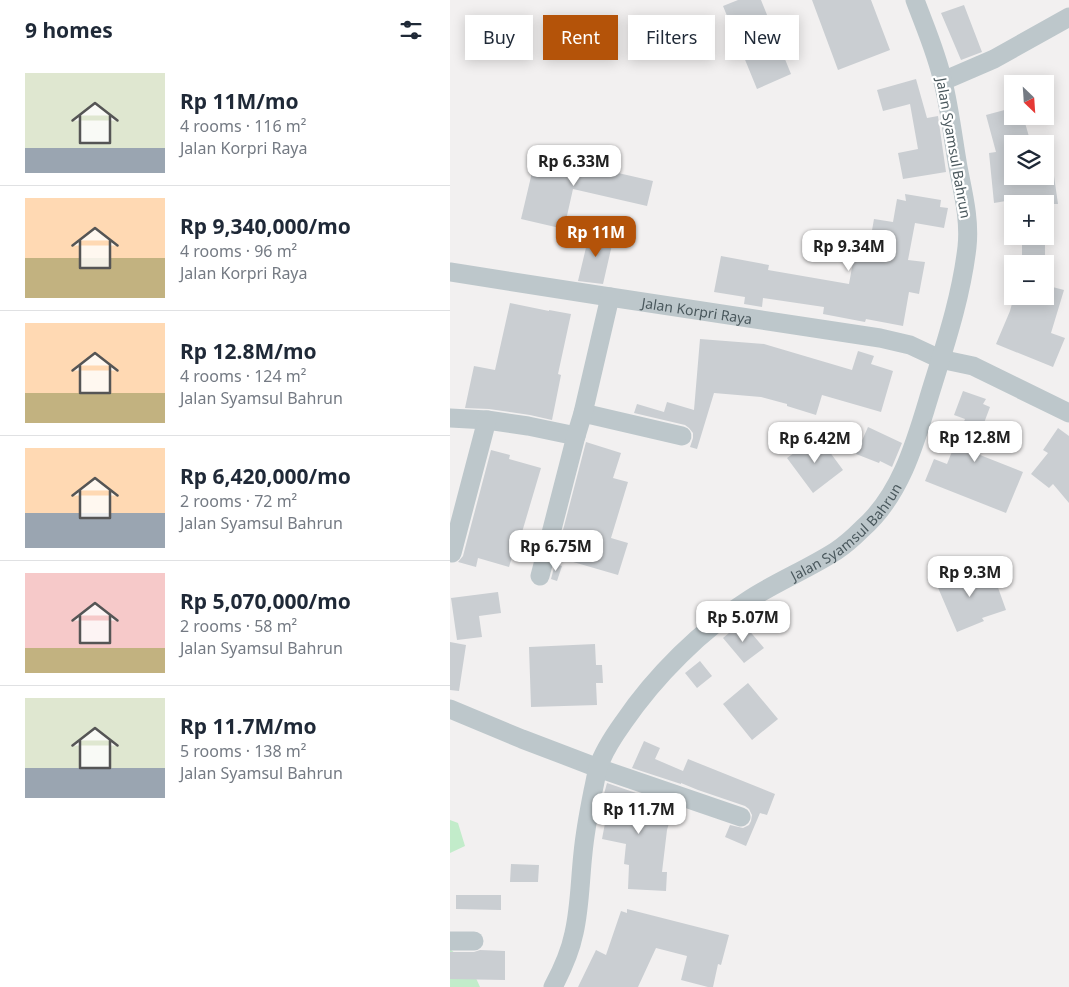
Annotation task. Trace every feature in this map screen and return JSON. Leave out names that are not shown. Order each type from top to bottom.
[{"type":"street","name":"Jalan Syamsul Bahrun","points":[[553,987],[565,962],[574,933],[588,813],[598,768],[609,744],[652,686],[692,644],[725,616],[774,584],[837,550],[864,528],[880,511],[896,488],[908,460],[951,324],[961,285],[967,244],[967,219],[943,81],[915,0]]},
{"type":"street","points":[[943,81],[994,59],[1069,17]]},
{"type":"street","name":"Jalan Korpri Raya","points":[[450,272],[880,338],[910,345],[940,359],[973,366],[1069,414]]},
{"type":"street","points":[[540,576],[583,413],[610,298]]},
{"type":"street","points":[[583,413],[682,436]]},
{"type":"street","points":[[450,418],[487,420],[576,436]]},
{"type":"street","points":[[452,553],[487,420]]},
{"type":"street","points":[[450,709],[598,768],[742,817]]},
{"type":"street","points":[[450,941],[474,941]]},
{"type":"green space","points":[[450,820],[458,823],[465,846],[450,853]]},
{"type":"green space","points":[[450,949],[471,967],[480,987],[450,987]]},
{"type":"building","points":[[738,0],[761,0],[767,15],[727,15],[723,6]]},
{"type":"building","points":[[812,0],[871,0],[890,50],[838,70]]},
{"type":"building","points":[[964,5],[982,52],[961,60],[941,13]]},
{"type":"building","points":[[745,60],[785,60],[791,74],[757,89]]},
{"type":"building","points":[[916,79],[927,118],[938,116],[946,172],[903,179],[898,153],[918,149],[910,104],[883,111],[877,90]]},
{"type":"building","points":[[1004,110],[1004,125],[1026,125],[1029,135],[1004,135],[1004,185],[1054,185],[1054,176],[1058,204],[1054,204],[1054,195],[1004,195],[1004,201],[994,203],[989,153],[996,152],[986,115]]},
{"type":"building","points":[[538,147],[581,157],[579,164],[653,181],[647,206],[573,189],[564,229],[521,219]]},
{"type":"building","points":[[905,194],[941,200],[940,207],[948,208],[944,228],[915,223],[908,260],[925,262],[919,294],[909,292],[903,326],[866,319],[865,322],[823,314],[824,307],[763,298],[762,307],[744,304],[745,297],[714,292],[721,256],[769,265],[768,270],[849,284],[855,251],[868,253],[874,219],[893,222],[897,199],[906,201]]},
{"type":"building","points":[[590,231],[614,236],[603,284],[578,281]]},
{"type":"building","points":[[1022,245],[1045,245],[1045,255],[1022,255]]},
{"type":"building","points":[[1054,287],[1064,290],[1051,333],[1065,338],[1053,367],[996,344],[1012,305],[1054,305]]},
{"type":"building","points":[[510,303],[571,314],[558,374],[561,375],[552,420],[489,409],[465,408],[474,366],[495,370]]},
{"type":"building","points":[[700,339],[764,344],[852,370],[858,351],[874,356],[871,364],[893,371],[881,412],[822,395],[816,415],[761,397],[714,393],[697,449],[690,447],[693,433],[685,425],[634,413],[637,404],[664,412],[667,402],[694,410]]},
{"type":"building","points":[[963,391],[986,399],[983,404],[990,407],[975,447],[982,450],[980,455],[1023,472],[1006,513],[925,481],[934,459],[947,464],[965,419],[954,415]]},
{"type":"building","points":[[868,427],[902,443],[892,467],[880,461],[879,463],[856,454]]},
{"type":"building","points":[[1058,428],[1069,436],[1069,503],[1053,484],[1049,488],[1031,474],[1048,453],[1043,450]]},
{"type":"building","points":[[818,436],[843,470],[813,493],[787,458]]},
{"type":"building","points":[[586,442],[621,453],[613,478],[628,482],[611,538],[628,543],[618,575],[556,557]]},
{"type":"building","points":[[491,450],[510,455],[509,459],[541,468],[520,539],[518,538],[509,567],[478,558],[476,567],[458,562],[463,556]]},
{"type":"building","points":[[555,564],[562,566],[557,581],[551,579]]},
{"type":"building","points":[[991,568],[1006,610],[982,618],[984,621],[957,632],[933,576],[947,570],[952,582]]},
{"type":"building","points":[[498,592],[501,613],[479,616],[482,637],[457,640],[451,598]]},
{"type":"building","points":[[742,622],[764,648],[744,663],[723,638]]},
{"type":"building","points":[[450,642],[466,645],[459,691],[450,690]]},
{"type":"building","points":[[595,644],[596,665],[602,665],[603,683],[596,683],[597,705],[531,707],[529,647]]},
{"type":"building","points":[[700,661],[712,676],[697,688],[685,673]]},
{"type":"building","points":[[748,683],[778,719],[752,740],[723,704]]},
{"type":"building","points":[[644,741],[660,748],[655,759],[683,771],[688,759],[775,794],[767,815],[760,813],[746,846],[725,837],[730,825],[743,828],[749,825],[752,815],[749,809],[681,783],[632,768]]},
{"type":"building","points":[[607,783],[674,806],[667,830],[662,872],[667,872],[666,891],[628,889],[629,865],[624,864],[626,844],[602,839],[610,797],[604,794]]},
{"type":"building","points":[[511,864],[539,865],[538,882],[510,882]]},
{"type":"building","points":[[456,895],[501,895],[501,910],[456,909]]},
{"type":"building","points":[[627,909],[729,935],[721,965],[718,964],[713,987],[681,980],[687,956],[656,948],[638,987],[578,987],[596,950],[606,955],[621,911],[627,913]]},
{"type":"building","points":[[480,950],[505,951],[505,980],[450,979],[450,952],[474,952]]}]
